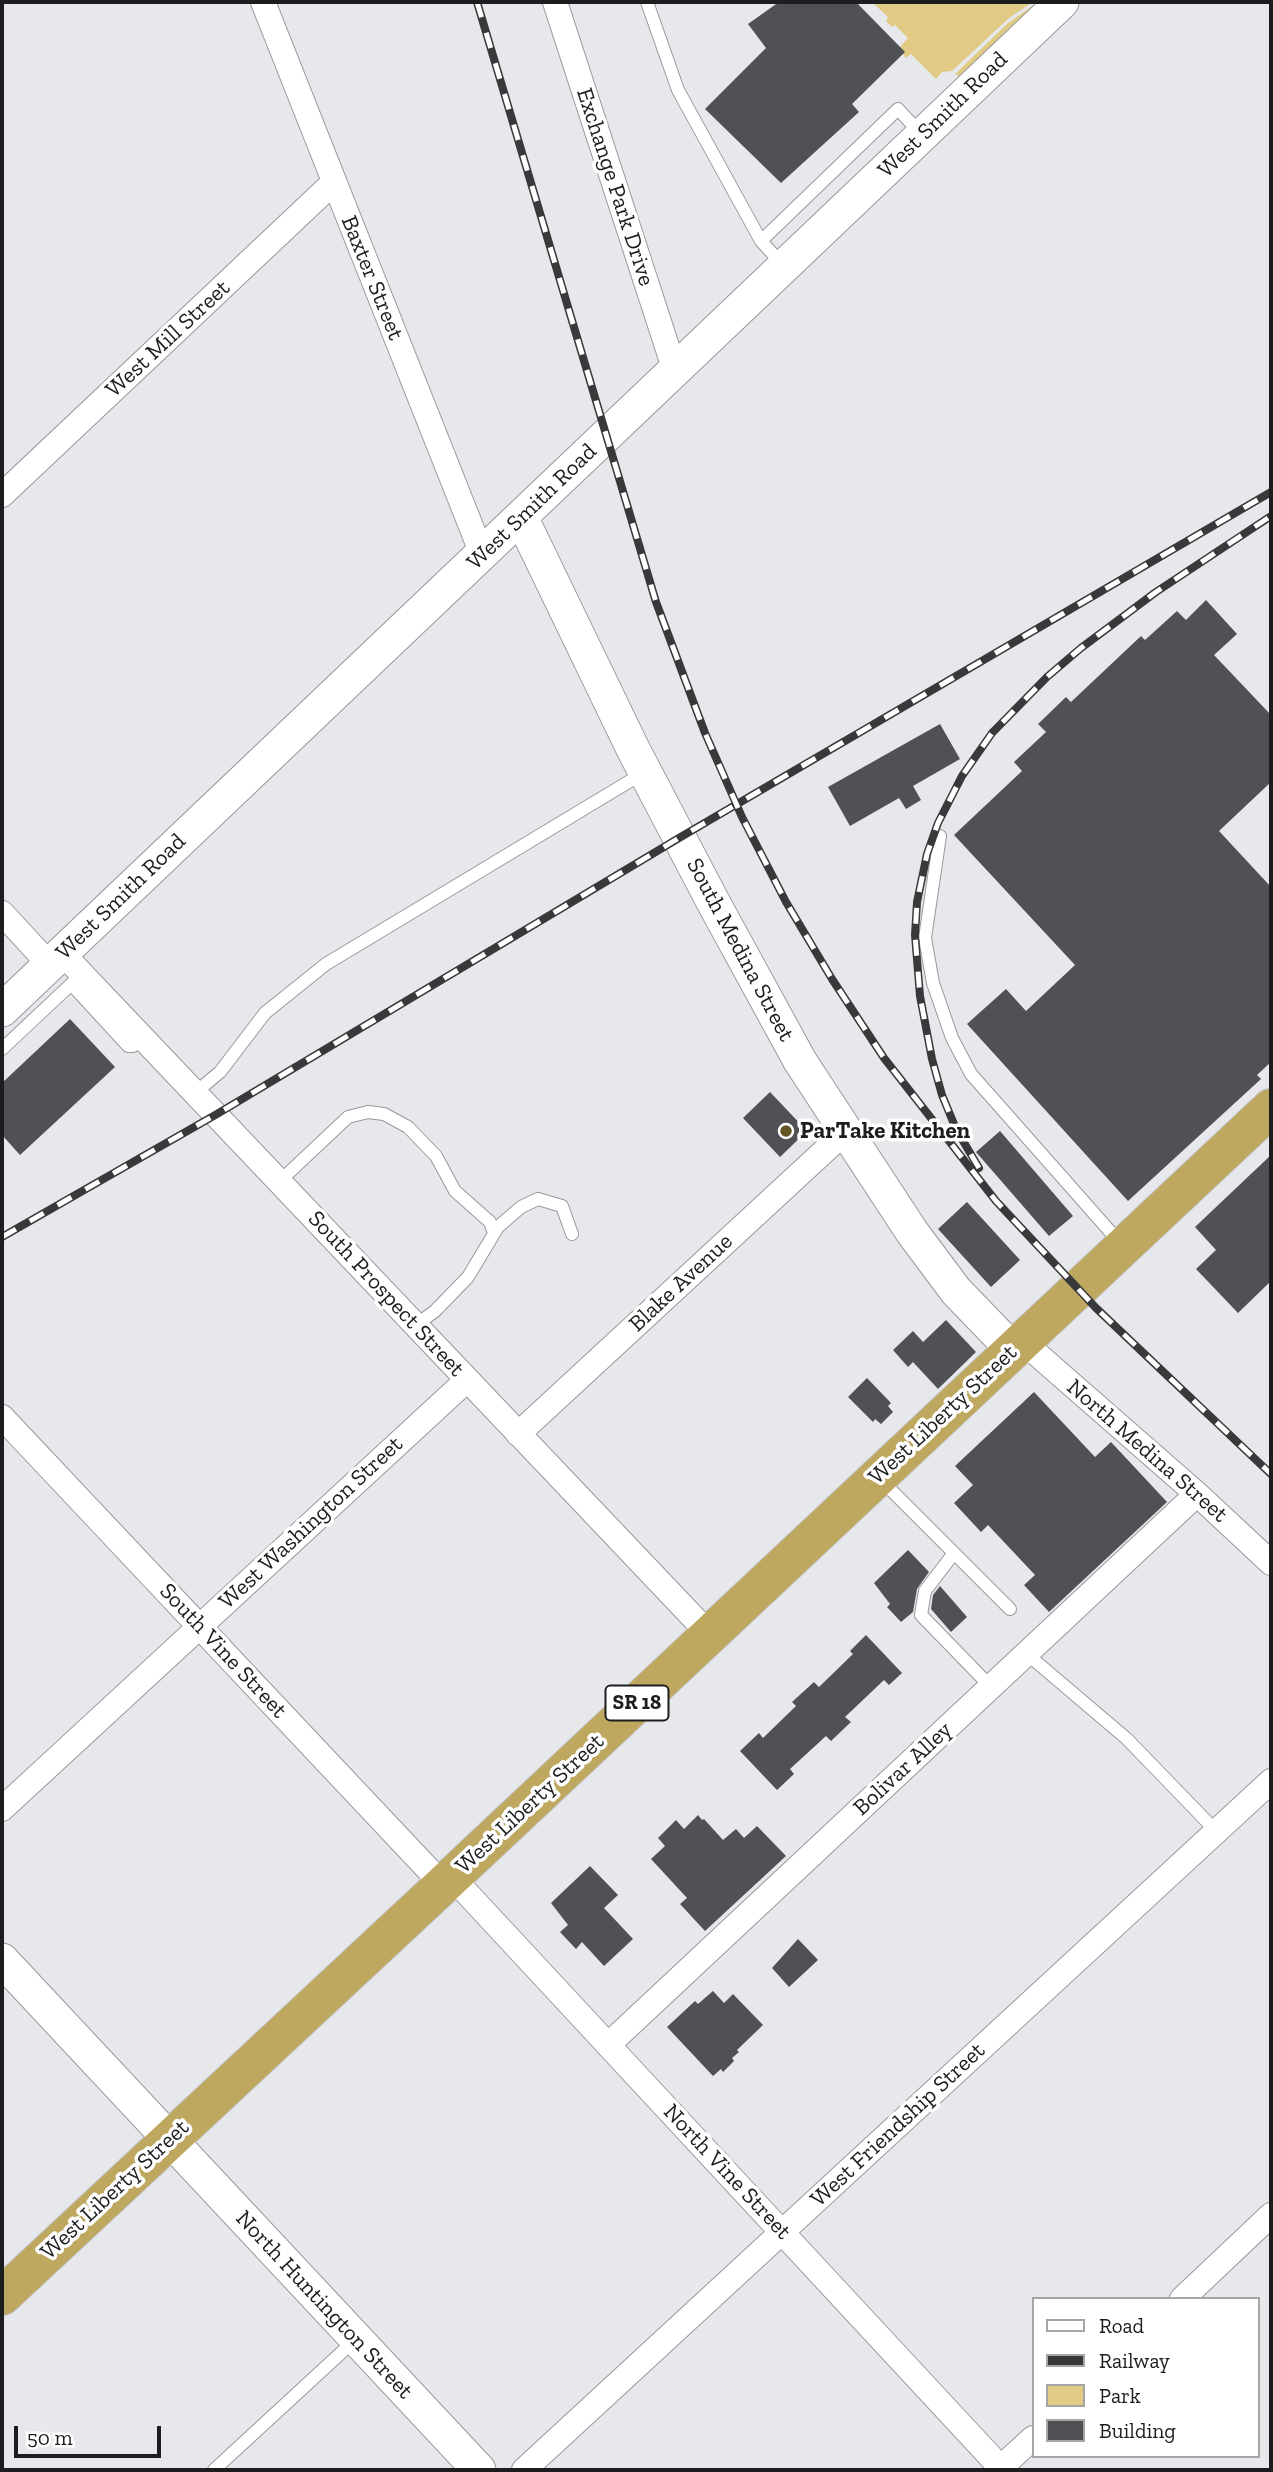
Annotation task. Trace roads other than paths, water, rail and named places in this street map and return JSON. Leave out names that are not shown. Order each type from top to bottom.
[{"type":"highway","name":"West Liberty Street","points":[[2,2296],[1271,1108]]},
{"type":"street","name":"Baxter Street","points":[[263,2],[482,554]]},
{"type":"street","name":"Exchange Park Drive","points":[[555,2],[675,371]]},
{"type":"street","name":"West Smith Road","points":[[2,1010],[66,969],[482,554],[1062,2]]},
{"type":"street","name":"West Mill Street","points":[[2,495],[334,182]]},
{"type":"street","name":"South Medina Street","points":[[521,517],[645,772],[800,1061],[912,1232],[956,1291],[1017,1345]]},
{"type":"street","name":"South Prospect Street","points":[[2,914],[142,1037],[710,1635]]},
{"type":"street","name":"Blake Avenue","points":[[518,1434],[845,1132]]},
{"type":"street","name":"North Medina Street","points":[[1017,1345],[1197,1494],[1271,1563]]},
{"type":"street","name":"West Washington Street","points":[[2,1809],[467,1380]]},
{"type":"street","name":"South Vine Street","points":[[2,1417],[199,1626],[448,1881]]},
{"type":"street","name":"Bolivar Alley","points":[[608,2045],[1197,1494]]},
{"type":"street","name":"West Friendship Street","points":[[524,2470],[1271,1781]]},
{"type":"street","name":"North Vine Street","points":[[448,1881],[608,2045],[1000,2469]]},
{"type":"street","name":"North Huntington Street","points":[[2,1960],[479,2470]]},
{"type":"street","points":[[1184,2297],[1271,2215]]},
{"type":"street","points":[[1000,2469],[1032,2439]]},
{"type":"lane","points":[[647,2],[678,90],[761,241],[785,266]]},
{"type":"lane","points":[[761,241],[898,110],[922,135]]},
{"type":"lane","points":[[196,1092],[220,1072],[265,1013],[326,964],[645,772]]},
{"type":"lane","points":[[940,836],[925,938],[933,984],[951,1038],[971,1074],[1124,1247]]},
{"type":"lane","points":[[2,1049],[66,969]]},
{"type":"lane","points":[[279,1181],[348,1117],[368,1112],[384,1114],[408,1127],[436,1156],[456,1191],[491,1222],[494,1233]]},
{"type":"lane","points":[[416,1325],[435,1311],[468,1277],[494,1233],[521,1207],[538,1199],[562,1206],[572,1234]]},
{"type":"lane","points":[[877,1476],[1010,1609]]},
{"type":"lane","points":[[954,1552],[925,1591],[921,1615],[991,1687]]},
{"type":"lane","points":[[1027,1654],[1127,1739],[1216,1831]]},
{"type":"lane","points":[[214,2470],[355,2339]]},
{"type":"railway","points":[[477,2],[656,602],[705,733],[742,817],[786,902],[884,1058],[996,1201],[1096,1308],[1271,1474]]},
{"type":"railway","points":[[2,1237],[217,1114],[679,838],[1271,492]]},
{"type":"railway","points":[[979,1168],[956,1129],[942,1095],[920,996],[915,935],[917,902],[927,854],[938,823],[962,776],[992,733],[1047,677],[1156,592],[1271,516]]},
{"type":"place","name":"ParTake Kitchen","points":[[786,1131]]}]
